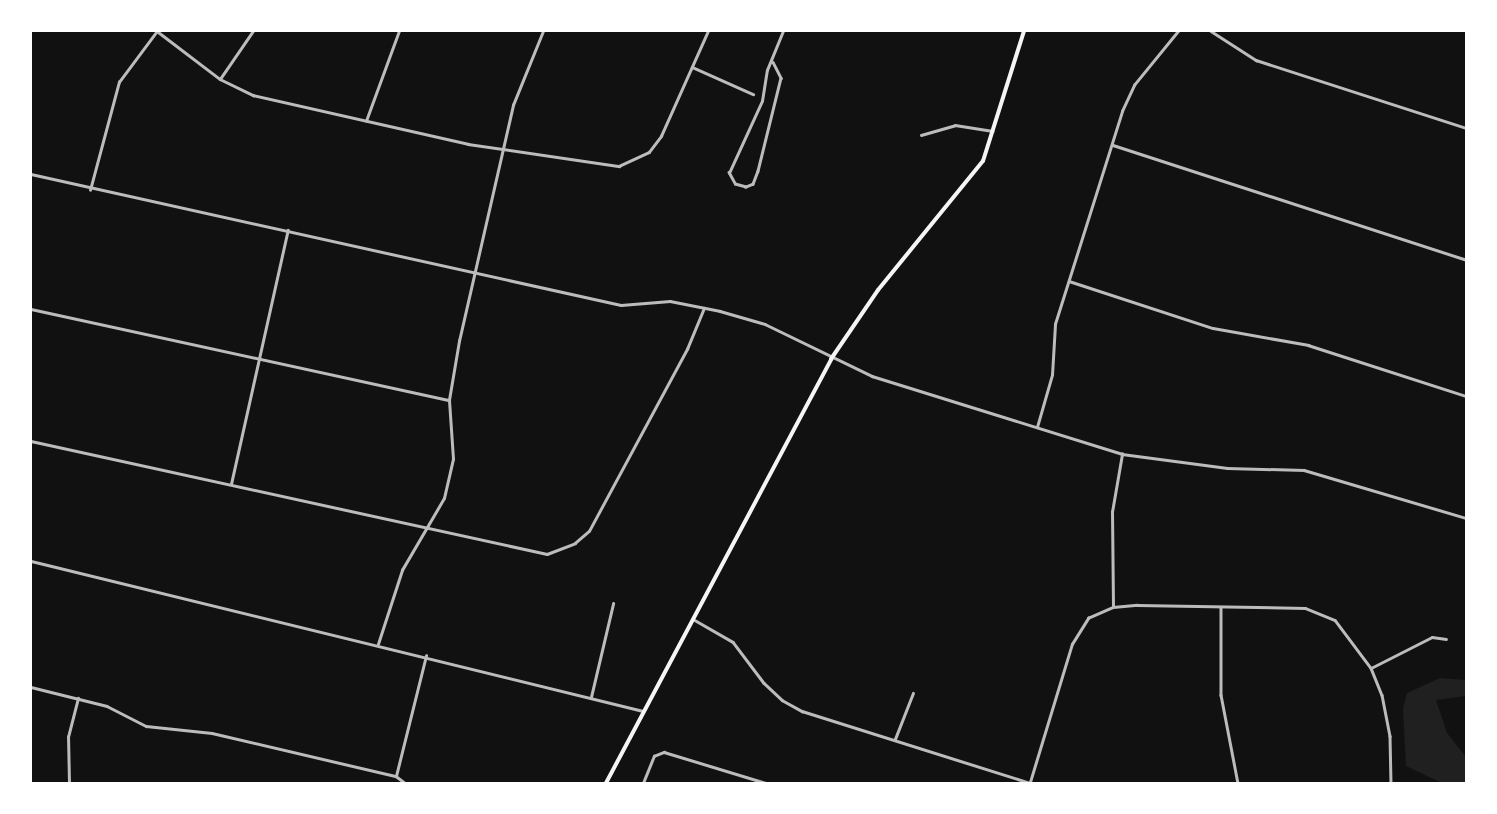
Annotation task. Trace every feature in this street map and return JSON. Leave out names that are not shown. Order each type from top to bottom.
[{"type":"main road","points":[[606,783],[642,711],[831,359],[878,290],[963,190],[983,161],[1024,31]]},
{"type":"street","points":[[90,190],[119,82],[156,31],[220,80],[253,95],[502,150],[602,166],[636,161],[661,136],[708,31]]},
{"type":"street","points":[[220,80],[252,31]]},
{"type":"street","points":[[366,121],[399,31]]},
{"type":"street","points":[[378,644],[402,570],[430,529],[444,498],[453,459],[449,400],[475,272],[502,150],[519,86],[543,31]]},
{"type":"street","points":[[772,62],[781,78],[754,184],[746,187],[735,184],[729,173],[762,101],[772,62],[783,31]]},
{"type":"street","points":[[1037,427],[1052,375],[1055,324],[1134,85],[1178,31]]},
{"type":"street","points":[[1211,31],[1256,60],[1466,128]]},
{"type":"street","points":[[692,68],[753,94]]},
{"type":"street","points":[[921,135],[955,124],[993,131]]},
{"type":"street","points":[[1113,145],[1466,260]]},
{"type":"street","points":[[31,174],[90,190],[288,230],[621,305],[670,301],[752,319],[831,359],[1122,454],[1227,468],[1304,470],[1466,518]]},
{"type":"street","points":[[231,484],[288,230]]},
{"type":"street","points":[[1069,281],[1213,328],[1308,345],[1466,396]]},
{"type":"street","points":[[31,441],[231,484],[530,553],[547,554],[575,543],[589,531],[704,308]]},
{"type":"street","points":[[31,309],[449,400]]},
{"type":"street","points":[[1113,607],[1112,512],[1122,454]]},
{"type":"street","points":[[31,561],[378,644],[642,711]]},
{"type":"street","points":[[591,697],[613,604]]},
{"type":"street","points":[[692,618],[734,642],[782,700],[802,711],[1030,782],[1072,644],[1088,618],[1113,607],[1305,608],[1322,612],[1346,632],[1371,668],[1390,736],[1391,783]]},
{"type":"street","points":[[1221,607],[1221,695],[1238,783]]},
{"type":"street","points":[[1371,668],[1432,637],[1446,640]]},
{"type":"street","points":[[396,776],[426,656]]},
{"type":"street","points":[[31,687],[107,706],[146,726],[212,733],[396,776],[405,783]]},
{"type":"street","points":[[894,739],[913,694]]},
{"type":"street","points":[[69,783],[68,737],[78,698]]},
{"type":"street","points":[[643,783],[654,756],[664,752],[766,783]]},
{"type":"shaded area","points":[[1440,678],[1466,680],[1466,696],[1436,700],[1447,733],[1466,757],[1466,783],[1442,783],[1406,766],[1403,709],[1407,693]]}]
